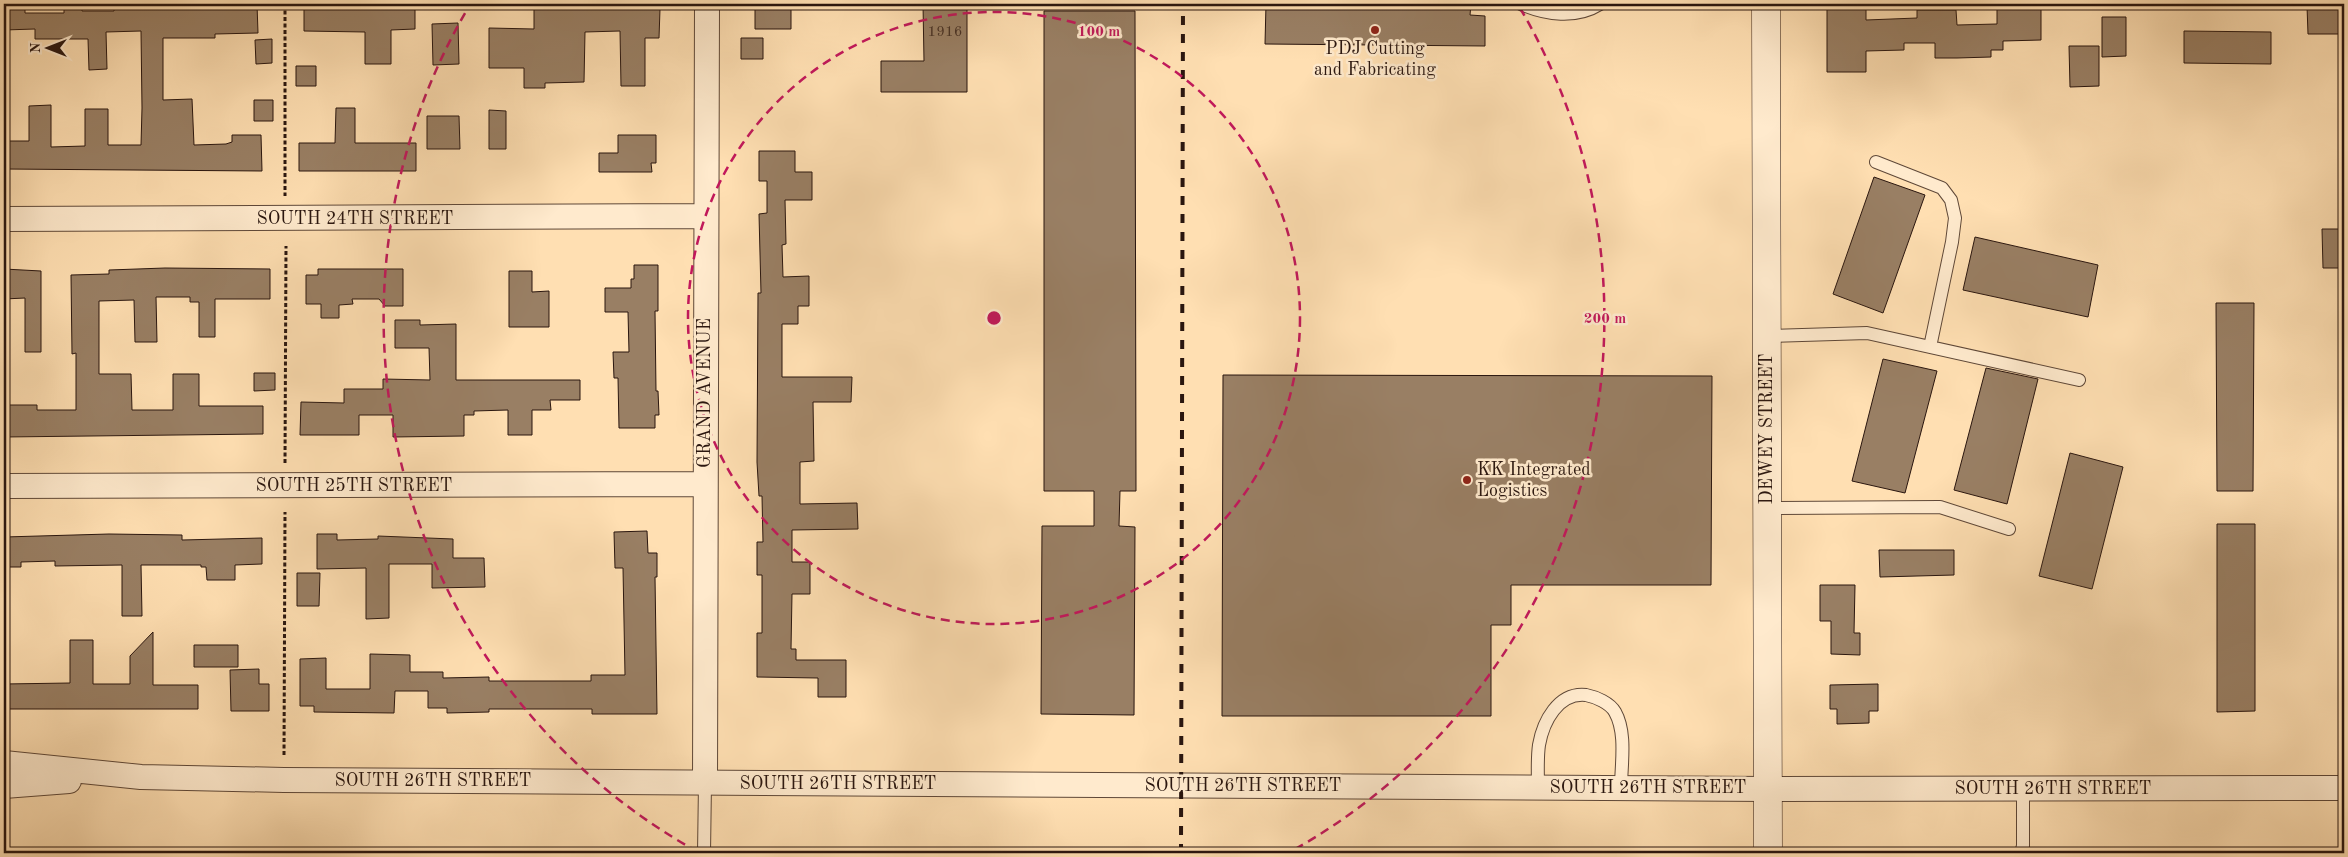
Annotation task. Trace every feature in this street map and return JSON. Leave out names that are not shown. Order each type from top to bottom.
[{"type":"street","name":"GRAND AVENUE","points":[[705,783],[704,484],[707,4]]},
{"type":"street","name":"DEWEY STREET","points":[[1766,4],[1768,853]]},
{"type":"street","name":"SOUTH 24TH STREET","points":[[4,219],[285,220],[705,216]]},
{"type":"street","name":"SOUTH 25TH STREET","points":[[4,486],[704,484]]},
{"type":"street","name":"SOUTH 26TH STREET","points":[[4,763],[141,777],[284,780],[1767,789],[2344,788]]},
{"type":"street","name":"SOUTH 26TH STREET","points":[[4,786],[141,777]]},
{"type":"lane","points":[[1522,4],[1538,11],[1561,14],[1589,10],[1600,4]]},
{"type":"lane","points":[[1876,162],[1942,188],[1951,200],[1955,218],[1952,242],[1930,347]]},
{"type":"lane","points":[[1767,336],[1868,333],[2079,380]]},
{"type":"lane","points":[[1767,508],[1940,507],[2009,529]]},
{"type":"lane","points":[[1538,788],[1538,746],[1544,722],[1560,701],[1580,694],[1596,696],[1614,711],[1621,730],[1621,788]]},
{"type":"lane","points":[[704,853],[705,783]]},
{"type":"lane","points":[[2020,853],[2023,846],[2023,789]]},
{"type":"path","points":[[285,4],[285,196]]},
{"type":"path","points":[[285,463],[286,246]]},
{"type":"path","points":[[284,755],[285,512]]},
{"type":"building","points":[[4,4],[25,4],[25,13],[64,13],[64,4],[82,4],[82,11],[114,11],[114,4],[257,4],[258,33],[215,34],[215,38],[163,38],[163,100],[192,99],[194,145],[226,144],[232,142],[232,135],[261,135],[262,171],[4,169],[4,141],[29,141],[29,106],[51,105],[51,147],[85,146],[85,109],[108,109],[108,145],[141,145],[142,108],[141,31],[106,32],[107,69],[89,70],[88,39],[35,39],[35,29],[4,30]]},
{"type":"building","points":[[381,4],[415,4],[415,29],[391,30],[391,64],[365,64],[365,32],[304,31],[304,5],[381,6]]},
{"type":"building","points":[[534,4],[550,4],[550,7],[649,6],[649,9],[660,9],[659,38],[645,38],[645,86],[621,86],[620,31],[585,32],[584,82],[545,83],[545,88],[524,88],[524,68],[489,68],[489,28],[534,29]]},
{"type":"building","points":[[755,4],[791,4],[791,29],[755,29]]},
{"type":"building","points":[[923,4],[967,4],[967,92],[881,92],[881,61],[924,61]]},
{"type":"building","name":"PDJ Cutting and Fabricating","points":[[1266,4],[1471,4],[1470,15],[1485,16],[1485,46],[1265,44]]},
{"type":"building","points":[[1827,4],[1866,4],[1866,20],[1917,18],[1917,10],[1956,10],[1957,25],[1997,24],[1997,8],[2041,7],[2041,40],[2003,41],[2003,50],[1991,50],[1991,57],[1957,58],[1935,58],[1935,43],[1904,43],[1904,50],[1866,51],[1866,72],[1827,72]]},
{"type":"building","points":[[2344,5],[2344,34],[2308,34],[2307,6]]},
{"type":"building","points":[[1044,11],[1135,11],[1136,491],[1120,491],[1119,526],[1135,527],[1134,715],[1041,714],[1042,526],[1094,526],[1094,491],[1044,491]]},
{"type":"building","points":[[2102,17],[2126,17],[2126,56],[2102,57]]},
{"type":"building","points":[[458,23],[459,64],[433,65],[432,24]]},
{"type":"building","points":[[2184,31],[2271,32],[2271,64],[2184,63]]},
{"type":"building","points":[[741,38],[763,38],[763,59],[741,59]]},
{"type":"building","points":[[272,39],[272,63],[256,64],[255,40]]},
{"type":"building","points":[[2069,46],[2099,46],[2099,86],[2070,87]]},
{"type":"building","points":[[296,66],[316,66],[316,86],[296,86]]},
{"type":"building","points":[[254,100],[273,100],[273,121],[254,121]]},
{"type":"building","points":[[336,108],[355,108],[355,143],[416,143],[416,171],[299,171],[299,143],[335,143]]},
{"type":"building","points":[[489,110],[506,111],[506,149],[489,149]]},
{"type":"building","points":[[427,116],[459,116],[460,149],[427,149]]},
{"type":"building","points":[[618,135],[656,135],[656,163],[651,163],[652,172],[599,172],[599,153],[618,153]]},
{"type":"building","points":[[759,151],[795,151],[795,172],[812,172],[812,200],[785,200],[786,244],[782,245],[783,277],[809,276],[809,306],[798,306],[798,324],[782,324],[782,377],[852,377],[851,402],[813,402],[814,461],[800,462],[800,504],[857,503],[858,529],[792,530],[792,562],[810,562],[810,594],[792,594],[791,649],[796,649],[796,660],[846,660],[846,697],[818,697],[818,678],[757,677],[757,633],[762,633],[762,575],[757,575],[757,542],[763,542],[762,496],[759,496],[757,462],[758,293],[761,293],[759,214],[767,213],[767,181],[759,181]]},
{"type":"building","points":[[1874,177],[1925,195],[1883,313],[1833,294]]},
{"type":"building","points":[[2322,229],[2344,229],[2344,268],[2323,268]]},
{"type":"building","points":[[1975,237],[2098,265],[2088,317],[1963,290]]},
{"type":"building","points":[[634,265],[658,265],[658,311],[655,311],[656,391],[658,391],[659,415],[655,415],[655,428],[619,428],[618,378],[614,378],[613,352],[629,352],[628,312],[605,312],[605,288],[631,288],[631,279],[634,279]]},
{"type":"building","points":[[165,268],[270,269],[270,299],[215,299],[215,337],[199,337],[199,302],[190,302],[190,297],[156,297],[157,342],[135,342],[134,300],[99,301],[99,374],[131,374],[132,410],[173,410],[173,374],[199,374],[199,406],[263,406],[263,434],[4,437],[4,405],[37,405],[37,410],[76,410],[76,353],[72,354],[71,275],[109,274],[109,270]]},
{"type":"building","points":[[4,269],[41,271],[41,352],[25,352],[25,298],[4,299]]},
{"type":"building","points":[[318,269],[403,269],[403,306],[385,306],[379,299],[352,299],[353,304],[339,305],[339,318],[321,318],[321,304],[306,304],[306,275],[318,275]]},
{"type":"building","points":[[509,271],[532,271],[532,292],[549,291],[549,327],[509,327]]},
{"type":"building","points":[[2216,303],[2254,303],[2253,491],[2217,491]]},
{"type":"building","points":[[395,320],[420,320],[420,325],[456,324],[456,380],[580,380],[580,400],[550,400],[551,410],[532,410],[532,435],[508,435],[508,410],[474,411],[474,415],[464,415],[464,436],[393,437],[393,415],[359,415],[359,435],[300,435],[301,402],[344,403],[344,389],[383,389],[383,379],[430,380],[429,348],[395,348]]},
{"type":"building","points":[[1883,359],[1937,371],[1905,493],[1852,481]]},
{"type":"building","points":[[1986,368],[2038,379],[2007,504],[1954,490]]},
{"type":"building","points":[[254,373],[275,373],[275,390],[254,391]]},
{"type":"building","name":"KK Integrated Logistics","points":[[1223,375],[1712,376],[1711,585],[1511,585],[1511,625],[1491,625],[1491,716],[1222,716]]},
{"type":"building","points":[[2070,453],[2123,467],[2092,589],[2039,576]]},
{"type":"building","points":[[2217,524],[2255,524],[2255,711],[2217,712]]},
{"type":"building","points":[[647,531],[648,553],[657,553],[657,577],[655,577],[657,714],[592,714],[592,709],[489,709],[489,712],[447,713],[447,708],[428,708],[428,691],[395,691],[394,713],[314,712],[314,706],[300,706],[300,659],[326,658],[326,689],[370,689],[370,654],[410,655],[410,672],[443,672],[443,678],[489,677],[489,681],[591,681],[591,675],[625,675],[623,568],[615,568],[614,532]]},
{"type":"building","points":[[109,534],[182,535],[182,540],[262,538],[262,564],[235,565],[235,580],[207,580],[206,567],[201,567],[201,565],[141,565],[142,616],[122,616],[122,565],[55,566],[55,561],[21,562],[21,567],[4,567],[4,537]]},
{"type":"building","points":[[317,534],[337,534],[337,540],[378,539],[378,536],[453,539],[453,558],[484,558],[485,587],[432,588],[432,564],[389,564],[389,618],[366,619],[366,568],[317,569]]},
{"type":"building","points":[[1879,550],[1954,550],[1954,575],[1880,577]]},
{"type":"building","points":[[297,573],[320,573],[319,606],[297,606]]},
{"type":"building","points":[[1820,585],[1855,585],[1854,633],[1860,633],[1860,655],[1831,654],[1831,621],[1820,621]]},
{"type":"building","points":[[153,632],[153,685],[198,685],[198,709],[4,709],[4,684],[70,683],[70,640],[93,640],[93,684],[130,684],[130,656]]},
{"type":"building","points":[[194,645],[238,645],[238,667],[194,667]]},
{"type":"building","points":[[259,669],[259,684],[269,684],[269,711],[231,711],[230,670]]},
{"type":"building","points":[[1878,684],[1878,711],[1869,711],[1869,723],[1837,724],[1837,709],[1830,709],[1830,685]]},
{"type":"railway","points":[[1181,853],[1183,4]]},
{"type":"place","name":"PDJ Cutting and Fabricating","points":[[1375,30]]},
{"type":"place","name":"KK Integrated Logistics","points":[[1467,480]]}]
